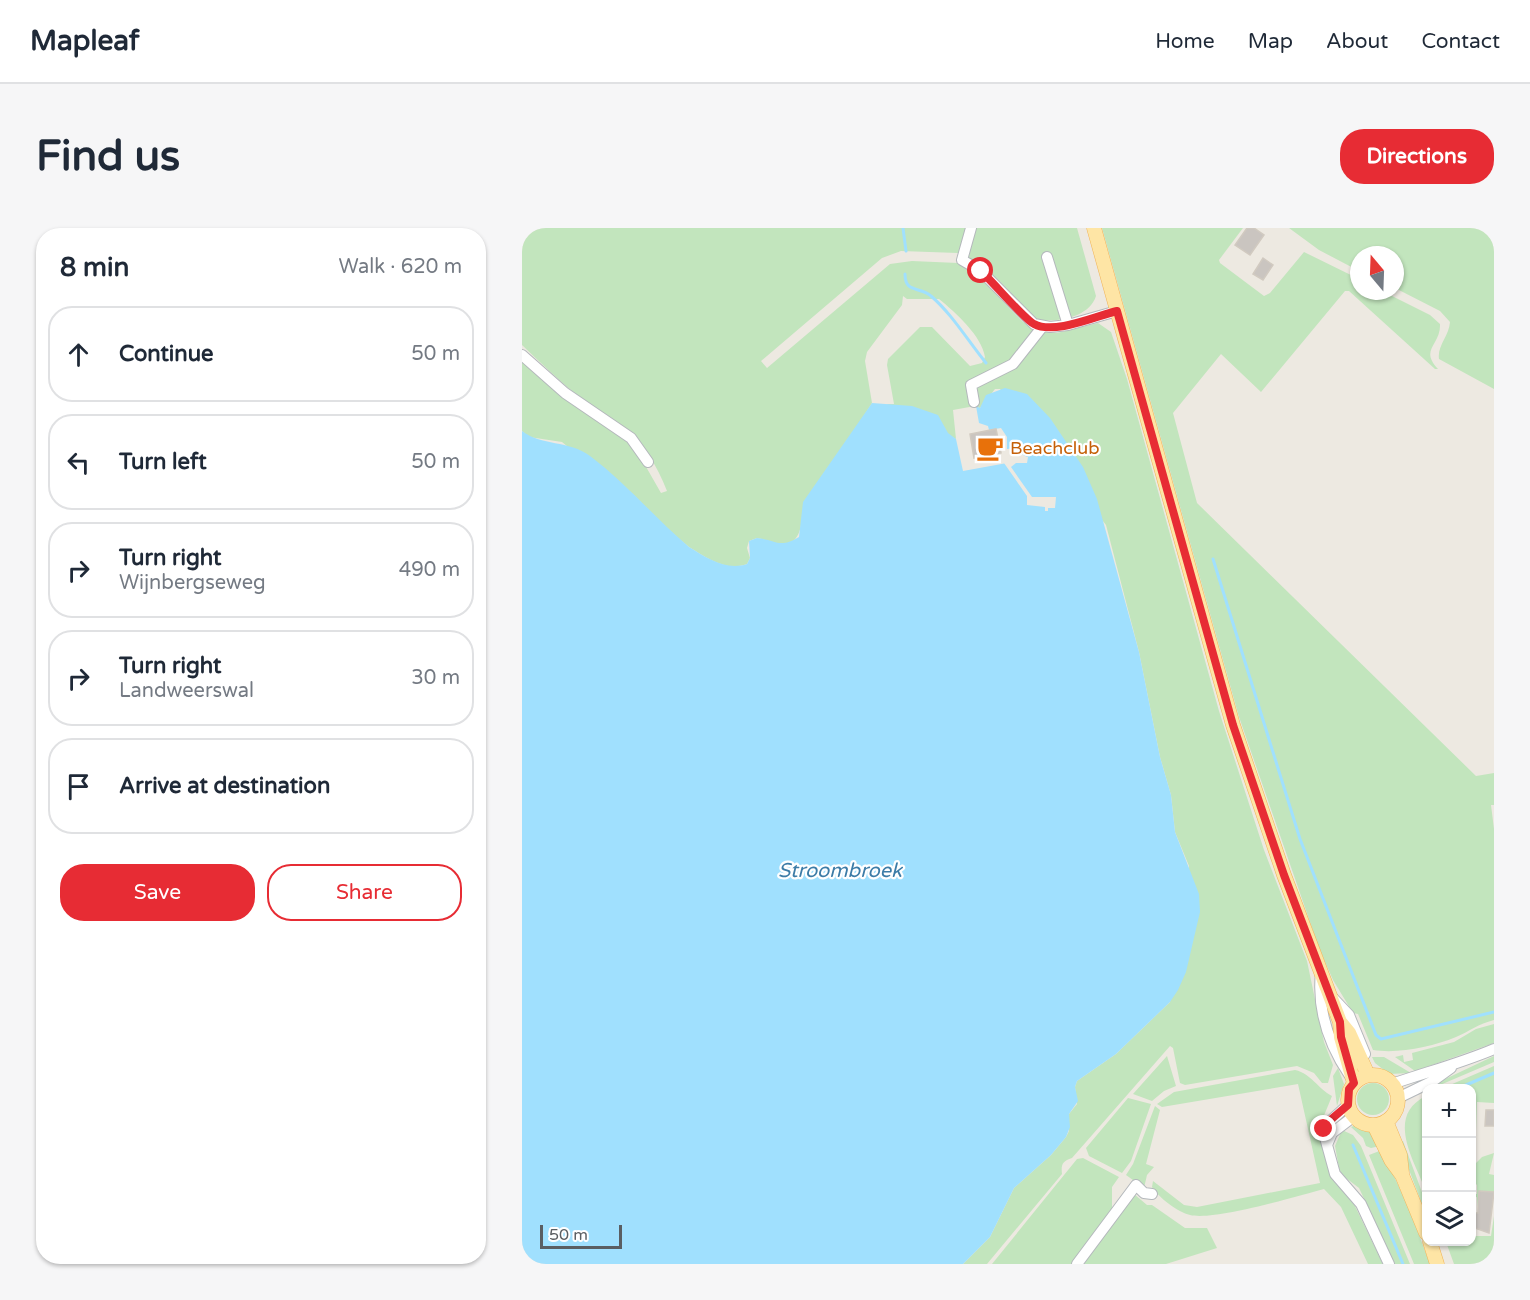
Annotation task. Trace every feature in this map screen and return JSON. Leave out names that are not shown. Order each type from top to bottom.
[{"type":"main road","points":[[1094,228],[1233,725],[1284,875],[1340,1022],[1341,1037],[1354,1083]]},
{"type":"main road","points":[[1340,1022],[1349,1033],[1368,1075]]},
{"type":"main road","points":[[1368,1075],[1382,1076],[1392,1084],[1398,1098],[1395,1111],[1380,1123],[1359,1121],[1351,1111],[1349,1089],[1354,1083],[1368,1075]]},
{"type":"main road","points":[[1380,1123],[1400,1155],[1402,1175],[1422,1223]]},
{"type":"main road","points":[[1431,1246],[1437,1264]]},
{"type":"street","points":[[970,228],[962,260],[981,271],[1034,324],[1068,325],[1117,311]]},
{"type":"street","points":[[1047,257],[1068,325]]},
{"type":"street","points":[[974,402],[971,385],[1013,364],[1043,326]]},
{"type":"street","points":[[522,355],[564,393],[631,438],[648,462]]},
{"type":"street","points":[[1321,972],[1318,994],[1322,1012],[1341,1064],[1354,1083]]},
{"type":"street","points":[[1330,996],[1349,1015],[1366,1054],[1368,1075]]},
{"type":"street","points":[[1392,1084],[1428,1071],[1454,1066],[1494,1049]]},
{"type":"street","points":[[1398,1098],[1433,1081],[1454,1066]]},
{"type":"street","points":[[1351,1111],[1326,1125],[1327,1145],[1335,1174],[1361,1204],[1389,1264]]},
{"type":"street","points":[[1077,1264],[1136,1185],[1144,1192],[1152,1194]]},
{"type":"green space","points":[[522,228],[1077,228],[1096,296],[1092,303],[1079,314],[1062,319],[1036,319],[990,272],[969,258],[958,253],[901,251],[882,258],[761,361],[767,368],[890,264],[912,261],[958,263],[982,280],[1023,322],[1038,331],[1057,333],[1098,323],[1111,332],[1127,379],[1219,711],[1264,850],[1307,961],[1324,1042],[1333,1065],[1328,1083],[1322,1083],[1314,1073],[1297,1066],[1185,1085],[1180,1083],[1173,1048],[1170,1046],[1072,1158],[1064,1162],[1062,1174],[987,1264],[963,1264],[990,1237],[1014,1188],[1051,1155],[1066,1137],[1069,1131],[1069,1114],[1077,1104],[1075,1087],[1077,1081],[1116,1054],[1170,1002],[1189,866],[1175,832],[1171,795],[1160,757],[1139,652],[1106,525],[1000,389],[995,389],[980,408],[975,406],[953,410],[956,439],[886,404],[894,404],[888,359],[920,327],[932,327],[970,366],[982,363],[985,357],[973,333],[939,299],[907,299],[903,296],[902,305],[867,352],[865,361],[872,403],[802,514],[797,537],[789,544],[783,545],[757,538],[749,541],[747,548],[750,558],[747,564],[724,565],[710,559],[689,547],[562,442],[529,437],[522,431],[522,358],[623,436],[637,451],[661,493],[667,491],[659,472],[641,445],[619,425],[570,389],[522,345]]},
{"type":"green space","points":[[1102,228],[1243,228],[1219,260],[1264,296],[1270,293],[1304,252],[1350,275],[1350,292],[1345,291],[1261,392],[1221,354],[1173,413],[1197,503],[1476,776],[1494,773],[1494,805],[1491,805],[1494,829],[1494,1020],[1426,1047],[1393,1051],[1373,1050],[1358,1014],[1353,1013],[1333,980],[1319,948],[1239,717]]},
{"type":"green space","points":[[1289,228],[1494,228],[1494,389],[1439,359],[1450,322],[1440,311],[1404,293],[1404,246],[1350,246],[1350,266],[1319,250]]},
{"type":"green space","points":[[1359,300],[1400,300],[1430,315],[1440,324],[1430,356],[1438,369],[1435,369]]},
{"type":"green space","points":[[1494,1024],[1494,1043],[1415,1071],[1395,1057],[1403,1055],[1404,1062],[1413,1060],[1412,1053],[1454,1042],[1476,1029]]},
{"type":"green space","points":[[1167,1056],[1176,1086],[1164,1091],[1152,1101],[1133,1094]]},
{"type":"green space","points":[[1494,1056],[1494,1062],[1442,1084],[1434,1084]]},
{"type":"green space","points":[[1372,1057],[1384,1057],[1411,1073],[1389,1074],[1375,1063]]},
{"type":"green space","points":[[1494,1066],[1494,1103],[1477,1102],[1476,1131],[1476,1084],[1452,1084]]},
{"type":"green space","points":[[1338,1068],[1344,1084],[1337,1106],[1333,1076]]},
{"type":"green space","points":[[1295,1070],[1306,1075],[1332,1096],[1323,1118],[1320,1140],[1332,1179],[1353,1202],[1383,1264],[1368,1264],[1341,1207],[1324,1189],[1256,1207],[1202,1216],[1180,1211],[1164,1200],[1152,1187],[1153,1181],[1184,1205],[1197,1207],[1320,1183],[1298,1084],[1162,1107],[1157,1104],[1174,1092]]},
{"type":"green space","points":[[1373,1083],[1385,1087],[1389,1099],[1385,1111],[1373,1115],[1361,1111],[1357,1099],[1361,1087]]},
{"type":"green space","points":[[1128,1098],[1151,1104],[1131,1161],[1122,1173],[1089,1156],[1086,1148]]},
{"type":"green space","points":[[1422,1099],[1422,1182],[1406,1139],[1407,1115]]},
{"type":"green space","points":[[1155,1106],[1160,1110],[1146,1164],[1154,1167],[1147,1175],[1144,1188],[1126,1175],[1133,1164]]},
{"type":"green space","points":[[1356,1125],[1370,1132],[1380,1146],[1371,1148],[1366,1146],[1363,1138],[1351,1127]]},
{"type":"green space","points":[[1342,1130],[1353,1135],[1361,1146],[1410,1264],[1395,1264],[1359,1188],[1342,1175],[1335,1146]]},
{"type":"green space","points":[[1403,1141],[1422,1192],[1422,1204],[1399,1143]]},
{"type":"green space","points":[[1382,1150],[1410,1211],[1430,1264],[1414,1264],[1369,1155]]},
{"type":"green space","points":[[1494,1153],[1489,1174],[1494,1175],[1494,1192],[1479,1191],[1477,1207],[1476,1163],[1482,1157]]},
{"type":"green space","points":[[1083,1158],[1119,1177],[1112,1187],[1112,1211],[1073,1264],[992,1264],[1077,1159]]},
{"type":"green space","points":[[1134,1194],[1147,1205],[1152,1205],[1185,1228],[1207,1228],[1217,1248],[1166,1264],[1082,1264]]},
{"type":"green space","points":[[1494,1216],[1494,1264],[1454,1264],[1447,1246],[1476,1246],[1476,1236],[1491,1236]]},
{"type":"water","name":"Stroombroek","points":[[1005,388],[1027,394],[1050,418],[1083,467],[1097,499],[1139,652],[1160,757],[1171,795],[1175,832],[1199,894],[1200,912],[1186,972],[1178,990],[1170,1002],[1116,1054],[1077,1081],[1075,1087],[1078,1101],[1069,1114],[1070,1127],[1066,1137],[1051,1155],[1014,1188],[990,1237],[963,1264],[522,1264],[522,431],[538,439],[582,451],[616,478],[689,547],[724,565],[739,566],[747,564],[750,558],[749,541],[757,538],[782,543],[799,537],[803,502],[872,403],[912,406],[938,415],[948,433],[956,439],[963,471],[1007,463],[1027,463],[1028,457],[1014,449],[1007,449],[1007,437],[1001,428],[989,430],[988,426],[979,423],[976,406],[980,408],[986,395]]},
{"type":"pier","points":[[1004,463],[1016,463],[1011,467],[1032,497],[1056,497],[1055,508],[1048,508],[1048,511],[1045,511],[1045,507],[1027,505],[1027,496]]},
{"type":"building","points":[[1247,228],[1254,228],[1264,235],[1250,255],[1235,245]]},
{"type":"building","points":[[1263,258],[1273,265],[1263,280],[1253,274]]},
{"type":"building","points":[[996,429],[1001,453],[974,458],[970,434]]},
{"type":"building","points":[[1486,1110],[1494,1110],[1494,1126],[1485,1126]]},
{"type":"building","points":[[1479,1191],[1494,1192],[1489,1233],[1476,1228],[1476,1213],[1478,1213]]},
{"type":"waterway","points":[[903,228],[906,251]]},
{"type":"waterway","points":[[905,274],[910,287],[927,293],[939,303],[986,363]]},
{"type":"waterway","points":[[1213,559],[1300,839],[1376,1035],[1381,1039],[1494,1012]]},
{"type":"waterway","points":[[1468,1084],[1494,1073]]},
{"type":"waterway","points":[[1353,1145],[1403,1264]]},
{"type":"place","name":"Beachclub","points":[[990,448]]},
{"type":"route","points":[[981,271],[1034,324],[1050,327],[1068,325],[1117,311],[1233,725],[1284,875],[1340,1022],[1341,1037],[1354,1083],[1349,1089],[1348,1105],[1328,1122],[1324,1129]]}]
